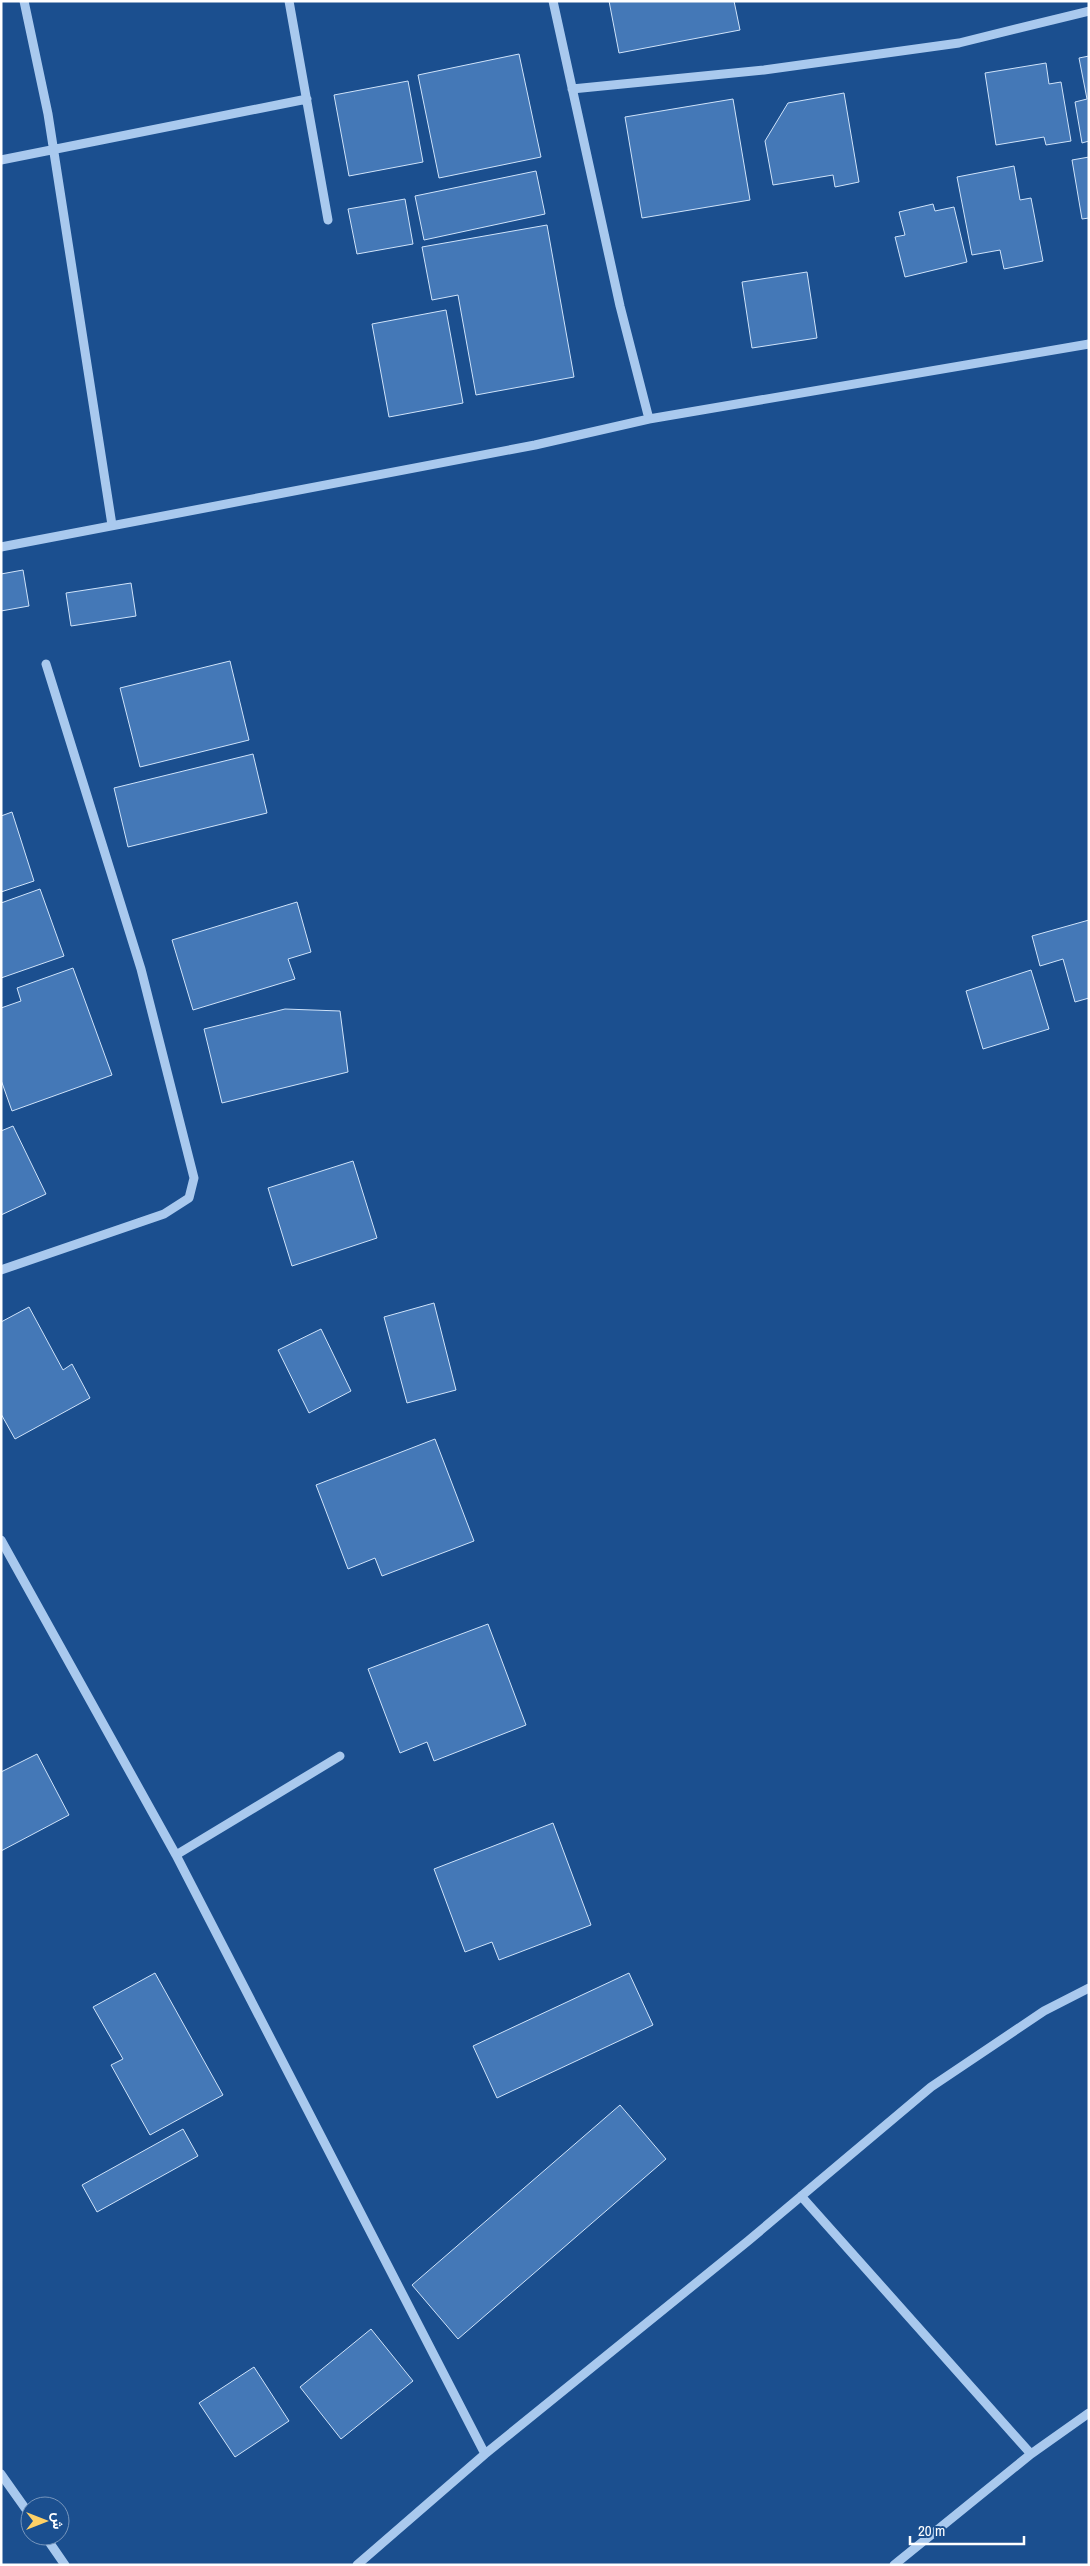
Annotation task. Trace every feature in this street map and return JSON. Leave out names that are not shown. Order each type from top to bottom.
[{"type":"street","points":[[24,1],[54,150],[112,524]]},
{"type":"street","points":[[289,1],[328,220]]},
{"type":"street","points":[[553,1],[620,306],[649,419]]},
{"type":"street","points":[[572,89],[764,70],[959,43],[1089,11]]},
{"type":"street","points":[[1,160],[307,99]]},
{"type":"street","points":[[1,547],[112,524],[534,445],[649,419],[1089,344]]},
{"type":"street","points":[[1,1270],[164,1214],[189,1198],[194,1178],[142,969],[46,664]]},
{"type":"street","points":[[1,1540],[176,1855],[485,2454]]},
{"type":"street","points":[[176,1855],[340,1756]]},
{"type":"street","points":[[358,2565],[485,2454],[802,2196],[932,2087],[1044,2011],[1089,1988]]},
{"type":"street","points":[[802,2196],[1030,2454]]},
{"type":"street","points":[[894,2565],[1030,2454],[1089,2413]]},
{"type":"street","points":[[1,2474],[20,2501]]},
{"type":"street","points":[[52,2546],[65,2565]]},
{"type":"building","points":[[609,1],[734,1],[740,30],[619,53]]},
{"type":"building","points":[[519,54],[541,157],[439,178],[418,75]]},
{"type":"building","points":[[1089,56],[1089,141],[1082,143],[1075,102],[1087,99],[1079,58]]},
{"type":"building","points":[[1046,63],[1049,84],[1061,82],[1071,141],[1046,145],[1044,137],[996,145],[985,73]]},
{"type":"building","points":[[408,81],[423,162],[349,176],[334,95]]},
{"type":"building","points":[[844,93],[859,182],[835,187],[833,175],[773,185],[765,141],[788,103]]},
{"type":"building","points":[[733,99],[750,200],[642,218],[625,117]]},
{"type":"building","points":[[1089,157],[1089,218],[1082,219],[1072,160]]},
{"type":"building","points":[[1014,166],[1020,200],[1031,198],[1043,261],[1004,269],[1000,250],[972,255],[957,177]]},
{"type":"building","points":[[536,171],[545,214],[424,240],[415,196]]},
{"type":"building","points":[[405,199],[413,244],[357,254],[348,209]]},
{"type":"building","points":[[933,204],[935,211],[954,207],[967,262],[905,277],[895,237],[905,235],[899,212]]},
{"type":"building","points":[[547,225],[574,377],[476,395],[458,295],[432,300],[422,247]]},
{"type":"building","points":[[807,272],[817,338],[752,348],[742,282]]},
{"type":"building","points":[[446,310],[463,403],[389,417],[372,324]]},
{"type":"building","points":[[23,570],[29,606],[1,611],[1,574]]},
{"type":"building","points":[[131,583],[136,616],[71,626],[66,593]]},
{"type":"building","points":[[230,661],[249,740],[140,767],[120,688]]},
{"type":"building","points":[[253,754],[267,813],[128,847],[114,788]]},
{"type":"building","points":[[12,812],[34,881],[1,892],[1,816]]},
{"type":"building","points":[[40,889],[64,956],[1,978],[1,903]]},
{"type":"building","points":[[297,902],[311,952],[288,959],[295,979],[193,1010],[172,940]]},
{"type":"building","points":[[1089,920],[1089,998],[1075,1002],[1063,959],[1040,966],[1032,936]]},
{"type":"building","points":[[73,968],[112,1075],[12,1111],[1,1080],[1,1008],[21,1001],[17,988]]},
{"type":"building","points":[[1031,970],[1049,1029],[983,1049],[966,991]]},
{"type":"building","points":[[285,1009],[340,1011],[348,1072],[222,1103],[204,1029]]},
{"type":"building","points":[[13,1126],[46,1194],[1,1215],[1,1131]]},
{"type":"building","points":[[353,1161],[377,1238],[292,1266],[268,1188]]},
{"type":"building","points":[[434,1303],[456,1390],[407,1403],[384,1317]]},
{"type":"building","points":[[29,1307],[63,1370],[72,1364],[90,1398],[15,1439],[1,1414],[1,1322]]},
{"type":"building","points":[[321,1329],[351,1391],[309,1413],[278,1350]]},
{"type":"building","points":[[435,1439],[474,1541],[382,1576],[375,1558],[348,1569],[316,1485]]},
{"type":"building","points":[[488,1624],[526,1725],[434,1761],[427,1742],[400,1753],[368,1669]]},
{"type":"building","points":[[37,1754],[69,1815],[1,1851],[1,1772]]},
{"type":"building","points":[[553,1823],[591,1925],[499,1960],[492,1942],[465,1952],[434,1869]]},
{"type":"building","points":[[155,1973],[223,2095],[150,2135],[111,2065],[123,2059],[93,2007]]},
{"type":"building","points":[[629,1973],[653,2025],[497,2098],[473,2046]]},
{"type":"building","points":[[620,2105],[666,2159],[458,2339],[412,2285]]},
{"type":"building","points":[[183,2129],[198,2156],[97,2212],[82,2185]]},
{"type":"building","points":[[371,2329],[413,2381],[341,2439],[300,2387]]},
{"type":"building","points":[[254,2367],[289,2421],[235,2457],[199,2403]]}]
